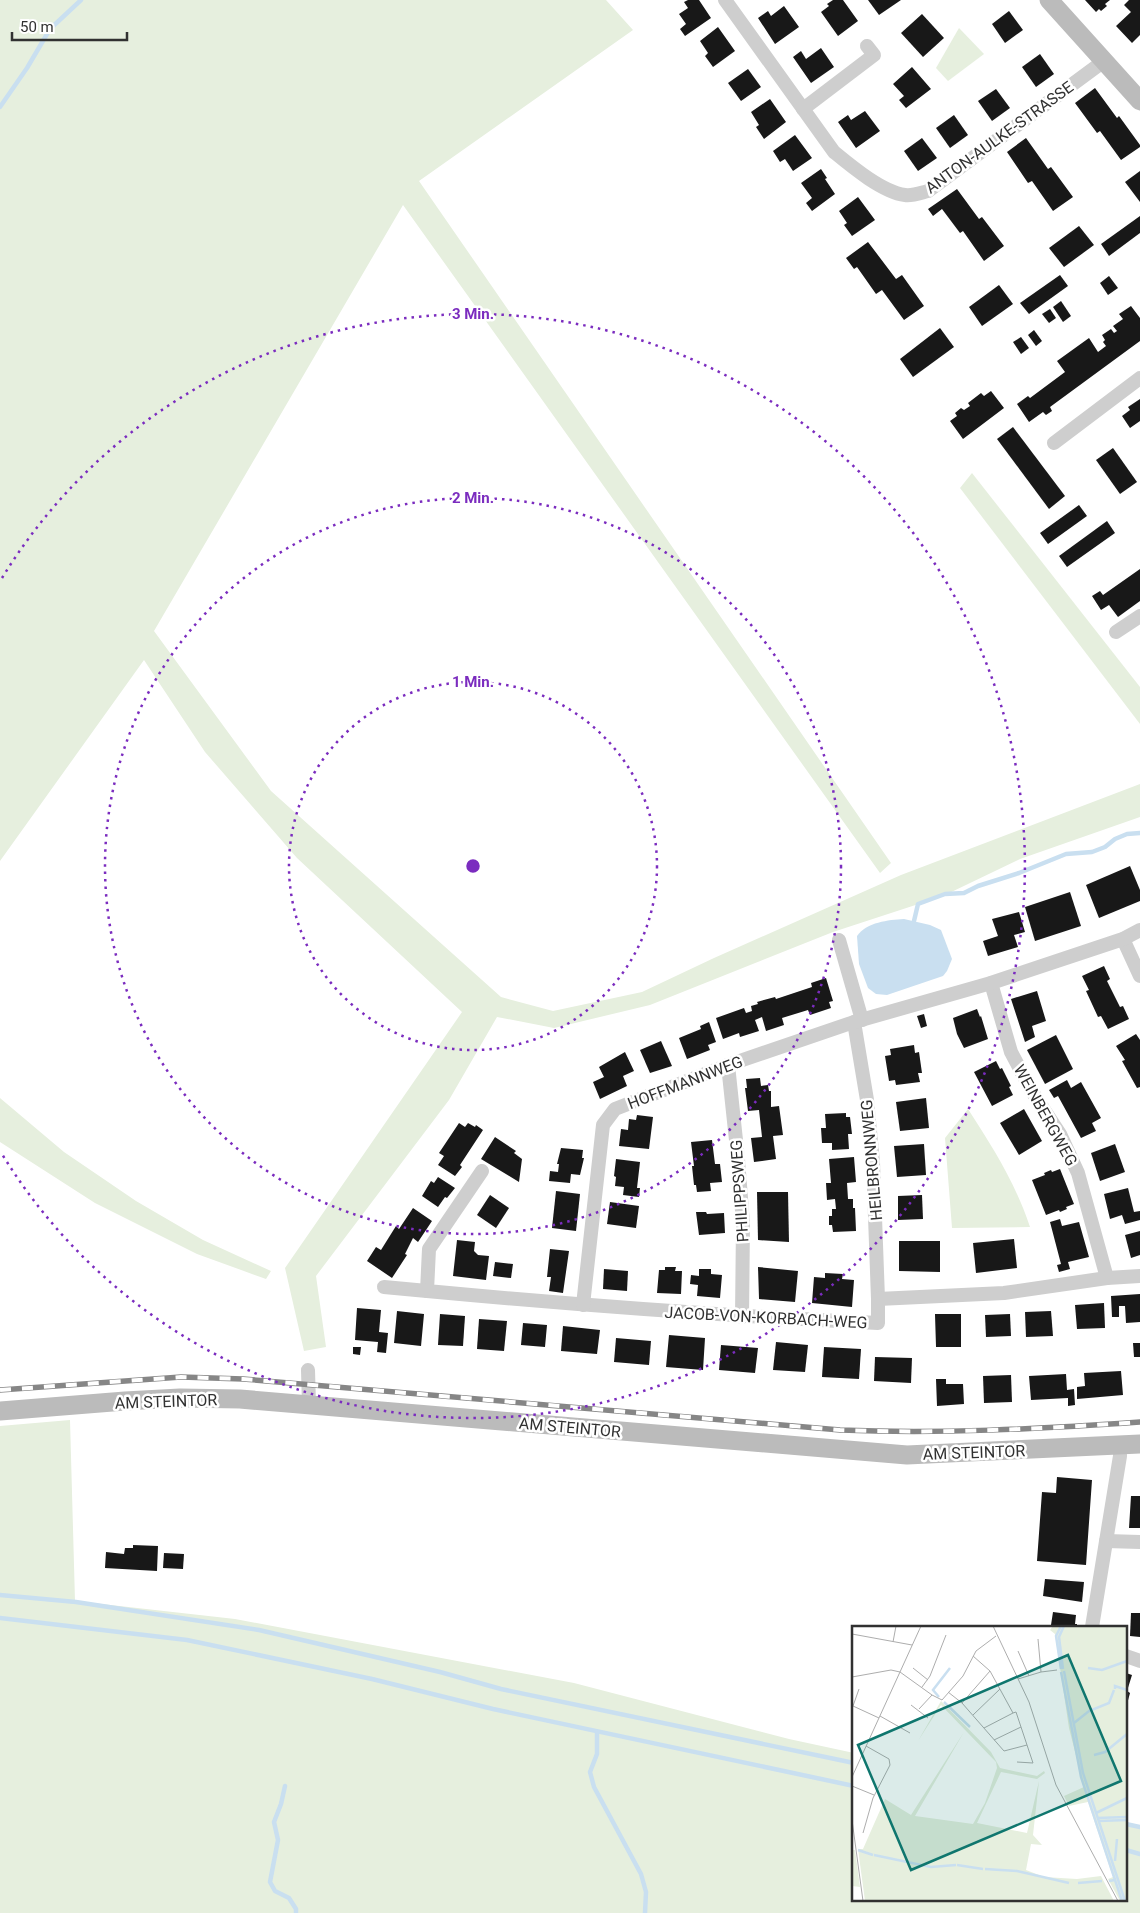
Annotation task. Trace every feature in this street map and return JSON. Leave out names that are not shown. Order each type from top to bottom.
[{"type":"street","name":"ANTON-AULKE-STRASSE","points":[[725,0],[834,152],[855,170],[903,195],[916,195],[928,191],[1104,61]]},
{"type":"street","points":[[1049,0],[1140,101]]},
{"type":"street","points":[[803,109],[874,55],[867,46]]},
{"type":"street","points":[[1054,443],[1140,378]]},
{"type":"street","points":[[1116,632],[1140,616]]},
{"type":"street","name":"HOFFMANNWEG","points":[[582,1306],[603,1125],[615,1109],[728,1066],[858,1021],[991,983],[1123,939],[1140,930]]},
{"type":"street","points":[[1123,939],[1140,976]]},
{"type":"street","points":[[839,940],[858,1021]]},
{"type":"street","name":"WEINBERGWEG","points":[[991,983],[1012,1052],[1031,1090],[1060,1134],[1078,1173],[1107,1278]]},
{"type":"street","name":"HEILBRONNWEG","points":[[858,1021],[873,1162],[878,1298]]},
{"type":"street","name":"PHILIPPSWEG","points":[[728,1066],[743,1224],[742,1317]]},
{"type":"street","points":[[427,1291],[429,1249],[482,1171]]},
{"type":"street","name":"JACOB-VON-KORBACH-WEG","points":[[384,1287],[582,1306],[878,1324],[878,1298],[1004,1292],[1107,1278],[1140,1276]]},
{"type":"street","points":[[308,1370],[309,1404]]},
{"type":"street","name":"AM STEINTOR","points":[[0,1411],[180,1398],[240,1399],[907,1455],[1140,1444]]},
{"type":"street","points":[[1092,1626],[1120,1456],[1120,1446]]},
{"type":"street","points":[[1106,1540],[1140,1542]]},
{"type":"street","points":[[1128,1657],[1140,1661]]},
{"type":"green space","points":[[0,0],[606,0],[633,30],[419,181],[891,863],[880,873],[403,205],[154,631],[271,791],[501,997],[553,1011],[642,992],[901,875],[1140,784],[1140,817],[1020,859],[943,896],[833,932],[650,1005],[554,1028],[497,1017],[449,1100],[316,1276],[326,1347],[304,1351],[285,1268],[462,1012],[297,858],[205,752],[144,660],[0,861]]},
{"type":"green space","points":[[959,28],[984,54],[948,81],[936,68]]},
{"type":"green space","points":[[972,473],[1140,687],[1140,724],[960,488]]},
{"type":"green space","points":[[0,1098],[64,1152],[136,1201],[203,1240],[271,1271],[266,1279],[197,1254],[95,1203],[0,1142]]},
{"type":"green space","points":[[968,1109],[995,1152],[1018,1195],[1030,1227],[952,1228],[945,1138]]},
{"type":"green space","points":[[70,1420],[75,1601],[235,1619],[574,1683],[789,1739],[852,1753],[852,1900],[1128,1900],[1128,1825],[1140,1828],[1140,1913],[0,1913],[0,1426]]},
{"type":"water","points":[[904,919],[930,925],[941,930],[952,959],[943,976],[887,995],[876,994],[868,988],[859,964],[857,936],[861,931],[872,925],[885,921]]},
{"type":"building","points":[[699,0],[711,18],[685,36],[680,29],[686,24],[679,14],[688,8],[684,2]]},
{"type":"building","points":[[833,0],[843,0],[858,21],[838,36],[821,12]]},
{"type":"building","points":[[868,0],[901,0],[879,15]]},
{"type":"building","points":[[1085,0],[1110,0],[1105,4],[1107,6],[1101,11],[1099,9],[1096,12]]},
{"type":"building","points":[[1129,0],[1140,0],[1140,35],[1132,43],[1116,26],[1131,12],[1124,5]]},
{"type":"building","points":[[784,6],[799,27],[775,44],[758,18],[768,11],[771,16]]},
{"type":"building","points":[[1009,11],[1023,30],[1005,43],[992,24]]},
{"type":"building","points":[[922,14],[944,38],[923,57],[901,33]]},
{"type":"building","points":[[718,27],[735,51],[713,67],[705,56],[708,53],[700,41]]},
{"type":"building","points":[[821,48],[834,67],[811,83],[793,57],[801,51],[806,59]]},
{"type":"building","points":[[1040,54],[1054,74],[1036,87],[1022,67]]},
{"type":"building","points":[[912,67],[931,89],[906,108],[899,100],[904,96],[893,84]]},
{"type":"building","points":[[748,69],[761,87],[741,101],[728,83]]},
{"type":"building","points":[[1095,88],[1140,145],[1140,147],[1121,160],[1100,131],[1097,133],[1075,103]]},
{"type":"building","points":[[996,89],[1010,108],[992,121],[978,101]]},
{"type":"building","points":[[770,99],[786,122],[764,139],[756,127],[759,125],[751,112]]},
{"type":"building","points":[[865,111],[880,131],[856,148],[838,122],[848,115],[851,120]]},
{"type":"building","points":[[954,115],[968,135],[950,148],[936,128]]},
{"type":"building","points":[[795,135],[812,158],[793,171],[785,159],[780,162],[773,151]]},
{"type":"building","points":[[922,138],[937,158],[918,171],[904,151]]},
{"type":"building","points":[[1026,138],[1048,169],[1051,167],[1073,197],[1053,211],[1032,181],[1028,183],[1007,152]]},
{"type":"building","points":[[821,169],[835,194],[812,211],[806,203],[812,198],[801,183]]},
{"type":"building","points":[[1140,171],[1140,202],[1125,182]]},
{"type":"building","points":[[957,189],[979,219],[982,217],[1004,246],[984,261],[963,231],[960,233],[942,209],[933,216],[928,209]]},
{"type":"building","points":[[858,197],[875,220],[852,236],[844,225],[847,223],[839,211]]},
{"type":"building","points":[[1140,216],[1140,233],[1109,256],[1101,244]]},
{"type":"building","points":[[1079,226],[1094,245],[1064,267],[1049,248]]},
{"type":"building","points":[[868,242],[896,279],[902,275],[924,306],[904,320],[882,290],[876,294],[857,267],[854,269],[846,258]]},
{"type":"building","points":[[1060,275],[1068,286],[1029,314],[1020,303]]},
{"type":"building","points":[[1109,276],[1118,288],[1108,295],[1100,283]]},
{"type":"building","points":[[999,285],[1013,304],[982,326],[969,307]]},
{"type":"building","points":[[1061,301],[1071,316],[1063,322],[1053,307]]},
{"type":"building","points":[[1131,306],[1140,318],[1140,341],[1050,407],[1052,411],[1046,415],[1043,412],[1029,422],[1017,404],[1028,396],[1030,398],[1065,372],[1057,361],[1089,338],[1098,352],[1106,346],[1102,335],[1111,329],[1114,333],[1117,331],[1113,326],[1123,319],[1119,314]]},
{"type":"building","points":[[1050,309],[1056,318],[1049,323],[1042,314]]},
{"type":"building","points":[[940,328],[954,347],[913,377],[900,359]]},
{"type":"building","points":[[1034,330],[1042,341],[1036,346],[1028,335]]},
{"type":"building","points":[[1021,337],[1029,348],[1021,354],[1013,342]]},
{"type":"building","points":[[991,391],[1004,408],[963,439],[950,421],[957,416],[955,413],[961,408],[964,410],[970,406],[968,403],[981,393],[984,396]]},
{"type":"building","points":[[1140,399],[1140,421],[1130,428],[1122,416],[1130,410],[1128,407]]},
{"type":"building","points":[[1013,427],[1065,496],[1049,509],[997,439]]},
{"type":"building","points":[[1113,448],[1137,482],[1120,494],[1096,460]]},
{"type":"building","points":[[1079,505],[1087,516],[1048,544],[1040,533]]},
{"type":"building","points":[[1107,521],[1115,533],[1067,567],[1059,556]]},
{"type":"building","points":[[1140,569],[1140,601],[1118,617],[1109,605],[1101,610],[1092,596],[1100,591],[1103,595]]},
{"type":"building","points":[[1130,866],[1140,890],[1140,901],[1099,918],[1086,885]]},
{"type":"building","points":[[1070,892],[1081,926],[1035,941],[1025,907]]},
{"type":"building","points":[[1019,912],[1025,932],[1014,935],[1018,947],[988,956],[983,941],[998,936],[992,919]]},
{"type":"building","points":[[1104,966],[1110,979],[1107,981],[1120,1007],[1123,1006],[1129,1019],[1108,1029],[1101,1016],[1098,1017],[1086,991],[1089,990],[1082,976]]},
{"type":"building","points":[[826,978],[833,1001],[829,1002],[831,1008],[810,1015],[808,1010],[782,1018],[784,1025],[766,1031],[762,1017],[755,1020],[759,1031],[740,1037],[739,1033],[723,1039],[716,1018],[744,1008],[746,1013],[752,1011],[751,1006],[758,1004],[757,1002],[775,997],[776,999],[812,987],[811,983]]},
{"type":"building","points":[[1037,991],[1046,1021],[1032,1026],[1035,1037],[1025,1042],[1011,999]]},
{"type":"building","points":[[977,1009],[988,1039],[964,1048],[957,1034],[953,1018]]},
{"type":"building","points":[[924,1014],[927,1026],[921,1028],[917,1016]]},
{"type":"building","points":[[709,1022],[716,1042],[708,1045],[710,1050],[687,1059],[679,1038],[701,1029],[700,1026]]},
{"type":"building","points":[[1136,1034],[1140,1040],[1140,1087],[1137,1088],[1122,1061],[1125,1060],[1116,1046]]},
{"type":"building","points":[[1056,1035],[1073,1069],[1045,1084],[1027,1050]]},
{"type":"building","points":[[661,1041],[672,1066],[650,1073],[640,1050]]},
{"type":"building","points":[[914,1045],[915,1053],[919,1052],[922,1073],[918,1073],[920,1082],[896,1085],[895,1080],[889,1081],[885,1056],[891,1055],[890,1049]]},
{"type":"building","points":[[625,1052],[634,1071],[623,1076],[627,1086],[600,1099],[593,1082],[604,1077],[599,1067]]},
{"type":"building","points":[[996,1061],[1000,1069],[1002,1068],[1011,1086],[1009,1087],[1013,1095],[992,1106],[974,1072]]},
{"type":"building","points":[[760,1078],[761,1086],[768,1085],[769,1091],[771,1091],[771,1107],[779,1106],[783,1135],[773,1136],[776,1159],[754,1162],[751,1138],[762,1137],[759,1110],[748,1111],[745,1088],[747,1088],[746,1079]]},
{"type":"building","points":[[1067,1080],[1071,1088],[1081,1082],[1101,1118],[1092,1123],[1096,1131],[1081,1138],[1058,1096],[1054,1098],[1049,1090]]},
{"type":"building","points":[[926,1098],[929,1128],[900,1131],[896,1102]]},
{"type":"building","points":[[1024,1109],[1042,1141],[1019,1155],[1000,1123]]},
{"type":"building","points":[[846,1113],[846,1117],[850,1117],[852,1134],[848,1134],[849,1149],[832,1150],[832,1143],[822,1143],[821,1128],[826,1128],[825,1114]]},
{"type":"building","points":[[637,1115],[653,1117],[649,1149],[619,1146],[621,1129],[628,1130],[629,1119],[636,1120]]},
{"type":"building","points":[[459,1123],[465,1127],[468,1123],[475,1127],[476,1125],[483,1130],[455,1176],[438,1165],[444,1156],[439,1153]]},
{"type":"building","points":[[495,1137],[516,1151],[514,1153],[522,1159],[519,1182],[481,1159]]},
{"type":"building","points":[[712,1140],[715,1164],[720,1164],[722,1182],[710,1183],[711,1191],[697,1192],[696,1185],[694,1185],[691,1142]]},
{"type":"building","points":[[924,1144],[926,1175],[897,1177],[894,1146]]},
{"type":"building","points":[[1115,1144],[1125,1172],[1100,1181],[1091,1153]]},
{"type":"building","points":[[561,1148],[583,1150],[582,1158],[584,1158],[580,1175],[571,1174],[570,1183],[549,1181],[550,1171],[558,1172],[559,1164],[557,1164]]},
{"type":"building","points":[[854,1157],[856,1182],[847,1183],[848,1199],[853,1199],[853,1208],[855,1208],[856,1231],[833,1232],[832,1225],[829,1225],[829,1216],[832,1216],[832,1209],[836,1209],[835,1199],[827,1200],[826,1183],[831,1183],[829,1159]]},
{"type":"building","points":[[616,1159],[640,1162],[637,1188],[640,1188],[639,1197],[623,1195],[624,1187],[615,1186]]},
{"type":"building","points":[[1060,1169],[1074,1204],[1060,1212],[1059,1210],[1046,1215],[1032,1180],[1045,1175],[1044,1173],[1051,1170],[1052,1172]]},
{"type":"building","points":[[438,1177],[455,1188],[438,1207],[422,1196],[431,1181],[434,1183]]},
{"type":"building","points":[[1128,1188],[1134,1212],[1140,1211],[1140,1220],[1125,1224],[1122,1215],[1110,1219],[1104,1194]]},
{"type":"building","points":[[556,1191],[580,1194],[576,1231],[552,1228]]},
{"type":"building","points":[[757,1192],[788,1192],[789,1242],[758,1240]]},
{"type":"building","points":[[490,1195],[509,1208],[496,1228],[477,1215]]},
{"type":"building","points":[[922,1195],[923,1219],[898,1220],[898,1196]]},
{"type":"building","points":[[610,1202],[639,1206],[636,1228],[607,1224]]},
{"type":"building","points":[[413,1208],[432,1221],[418,1242],[413,1238],[405,1254],[407,1255],[392,1278],[367,1261],[376,1247],[381,1250],[396,1226],[399,1229]]},
{"type":"building","points":[[696,1212],[706,1212],[707,1214],[724,1213],[725,1233],[699,1235]]},
{"type":"building","points":[[1060,1219],[1062,1226],[1079,1222],[1089,1257],[1068,1262],[1070,1269],[1059,1272],[1057,1265],[1061,1264],[1050,1222]]},
{"type":"building","points":[[1140,1231],[1140,1255],[1131,1258],[1125,1235]]},
{"type":"building","points":[[1014,1239],[1017,1268],[976,1273],[973,1243]]},
{"type":"building","points":[[457,1240],[475,1242],[474,1251],[478,1255],[489,1256],[486,1280],[453,1276]]},
{"type":"building","points":[[899,1241],[940,1241],[940,1272],[899,1271]]},
{"type":"building","points":[[550,1249],[569,1251],[563,1293],[549,1291],[551,1277],[547,1277]]},
{"type":"building","points":[[495,1262],[513,1264],[511,1278],[493,1276]]},
{"type":"building","points":[[665,1267],[676,1267],[675,1271],[682,1271],[681,1294],[657,1293],[659,1270],[665,1270]]},
{"type":"building","points":[[758,1267],[798,1271],[795,1302],[759,1299]]},
{"type":"building","points":[[604,1269],[628,1271],[627,1291],[603,1289]]},
{"type":"building","points":[[699,1269],[711,1269],[711,1274],[722,1275],[720,1298],[697,1296],[698,1285],[690,1284],[691,1275],[699,1276]]},
{"type":"building","points":[[825,1273],[843,1274],[842,1279],[854,1280],[852,1307],[812,1303],[814,1277],[825,1278]]},
{"type":"building","points":[[1140,1294],[1140,1322],[1126,1323],[1125,1306],[1119,1306],[1119,1317],[1112,1317],[1111,1296]]},
{"type":"building","points":[[1104,1303],[1105,1328],[1077,1329],[1075,1305]]},
{"type":"building","points":[[357,1308],[381,1310],[379,1332],[388,1333],[386,1353],[377,1352],[378,1342],[355,1340]]},
{"type":"building","points":[[397,1311],[424,1314],[421,1346],[394,1343]]},
{"type":"building","points":[[1051,1311],[1053,1336],[1026,1337],[1025,1312]]},
{"type":"building","points":[[440,1314],[465,1316],[463,1346],[438,1345]]},
{"type":"building","points":[[935,1314],[961,1314],[961,1347],[936,1347]]},
{"type":"building","points":[[1010,1314],[1011,1336],[986,1337],[985,1315]]},
{"type":"building","points":[[479,1319],[507,1321],[504,1351],[477,1349]]},
{"type":"building","points":[[523,1323],[547,1325],[545,1347],[521,1345]]},
{"type":"building","points":[[563,1326],[600,1330],[597,1354],[561,1351]]},
{"type":"building","points":[[669,1335],[705,1338],[703,1370],[666,1367]]},
{"type":"building","points":[[616,1338],[651,1341],[649,1365],[614,1362]]},
{"type":"building","points":[[776,1342],[808,1345],[805,1372],[773,1370]]},
{"type":"building","points":[[1133,1343],[1140,1343],[1140,1357],[1134,1357]]},
{"type":"building","points":[[721,1345],[758,1348],[755,1373],[719,1370]]},
{"type":"building","points":[[353,1347],[361,1347],[360,1355],[353,1354]]},
{"type":"building","points":[[824,1347],[861,1349],[859,1379],[822,1377]]},
{"type":"building","points":[[875,1357],[912,1358],[911,1383],[874,1381]]},
{"type":"building","points":[[1121,1371],[1123,1395],[1077,1399],[1077,1387],[1085,1386],[1084,1373]]},
{"type":"building","points":[[1066,1374],[1067,1390],[1074,1389],[1075,1405],[1068,1406],[1068,1398],[1031,1400],[1029,1376]]},
{"type":"building","points":[[1011,1375],[1012,1402],[984,1403],[983,1376]]},
{"type":"building","points":[[936,1379],[946,1379],[946,1384],[963,1384],[964,1404],[937,1406]]},
{"type":"building","points":[[1057,1477],[1092,1480],[1086,1565],[1037,1561],[1042,1492],[1056,1493]]},
{"type":"building","points":[[1131,1496],[1140,1496],[1140,1528],[1129,1528]]},
{"type":"building","points":[[133,1545],[158,1546],[157,1571],[105,1568],[106,1552],[124,1554],[125,1548],[133,1548]]},
{"type":"building","points":[[164,1553],[184,1554],[183,1569],[163,1568]]},
{"type":"building","points":[[1045,1579],[1084,1582],[1082,1602],[1043,1596]]},
{"type":"building","points":[[1053,1612],[1076,1615],[1075,1624],[1077,1626],[1051,1625]]},
{"type":"building","points":[[1131,1613],[1140,1613],[1140,1637],[1130,1636]]},
{"type":"building","points":[[1128,1674],[1132,1675],[1128,1688]]},
{"type":"waterway","points":[[0,107],[27,68],[50,29],[81,0]]},
{"type":"waterway","points":[[914,921],[918,904],[945,894],[964,893],[978,886],[1019,873],[1066,854],[1092,852],[1127,834],[1140,833]]},
{"type":"waterway","points":[[0,1595],[76,1602],[259,1630],[440,1672],[501,1689],[852,1763]]},
{"type":"waterway","points":[[0,1618],[187,1640],[372,1679],[493,1709],[852,1786]]},
{"type":"waterway","points":[[597,1732],[597,1754],[590,1772],[594,1787],[641,1874],[646,1892],[645,1913]]},
{"type":"waterway","points":[[285,1786],[274,1822],[278,1840],[270,1882],[275,1891],[289,1898],[296,1909],[296,1913]]},
{"type":"waterway","points":[[1128,1824],[1140,1827]]},
{"type":"waterway","points":[[1128,1851],[1140,1854]]},
{"type":"railway","points":[[0,1390],[181,1377],[243,1379],[840,1430],[990,1430],[1140,1422]]}]
